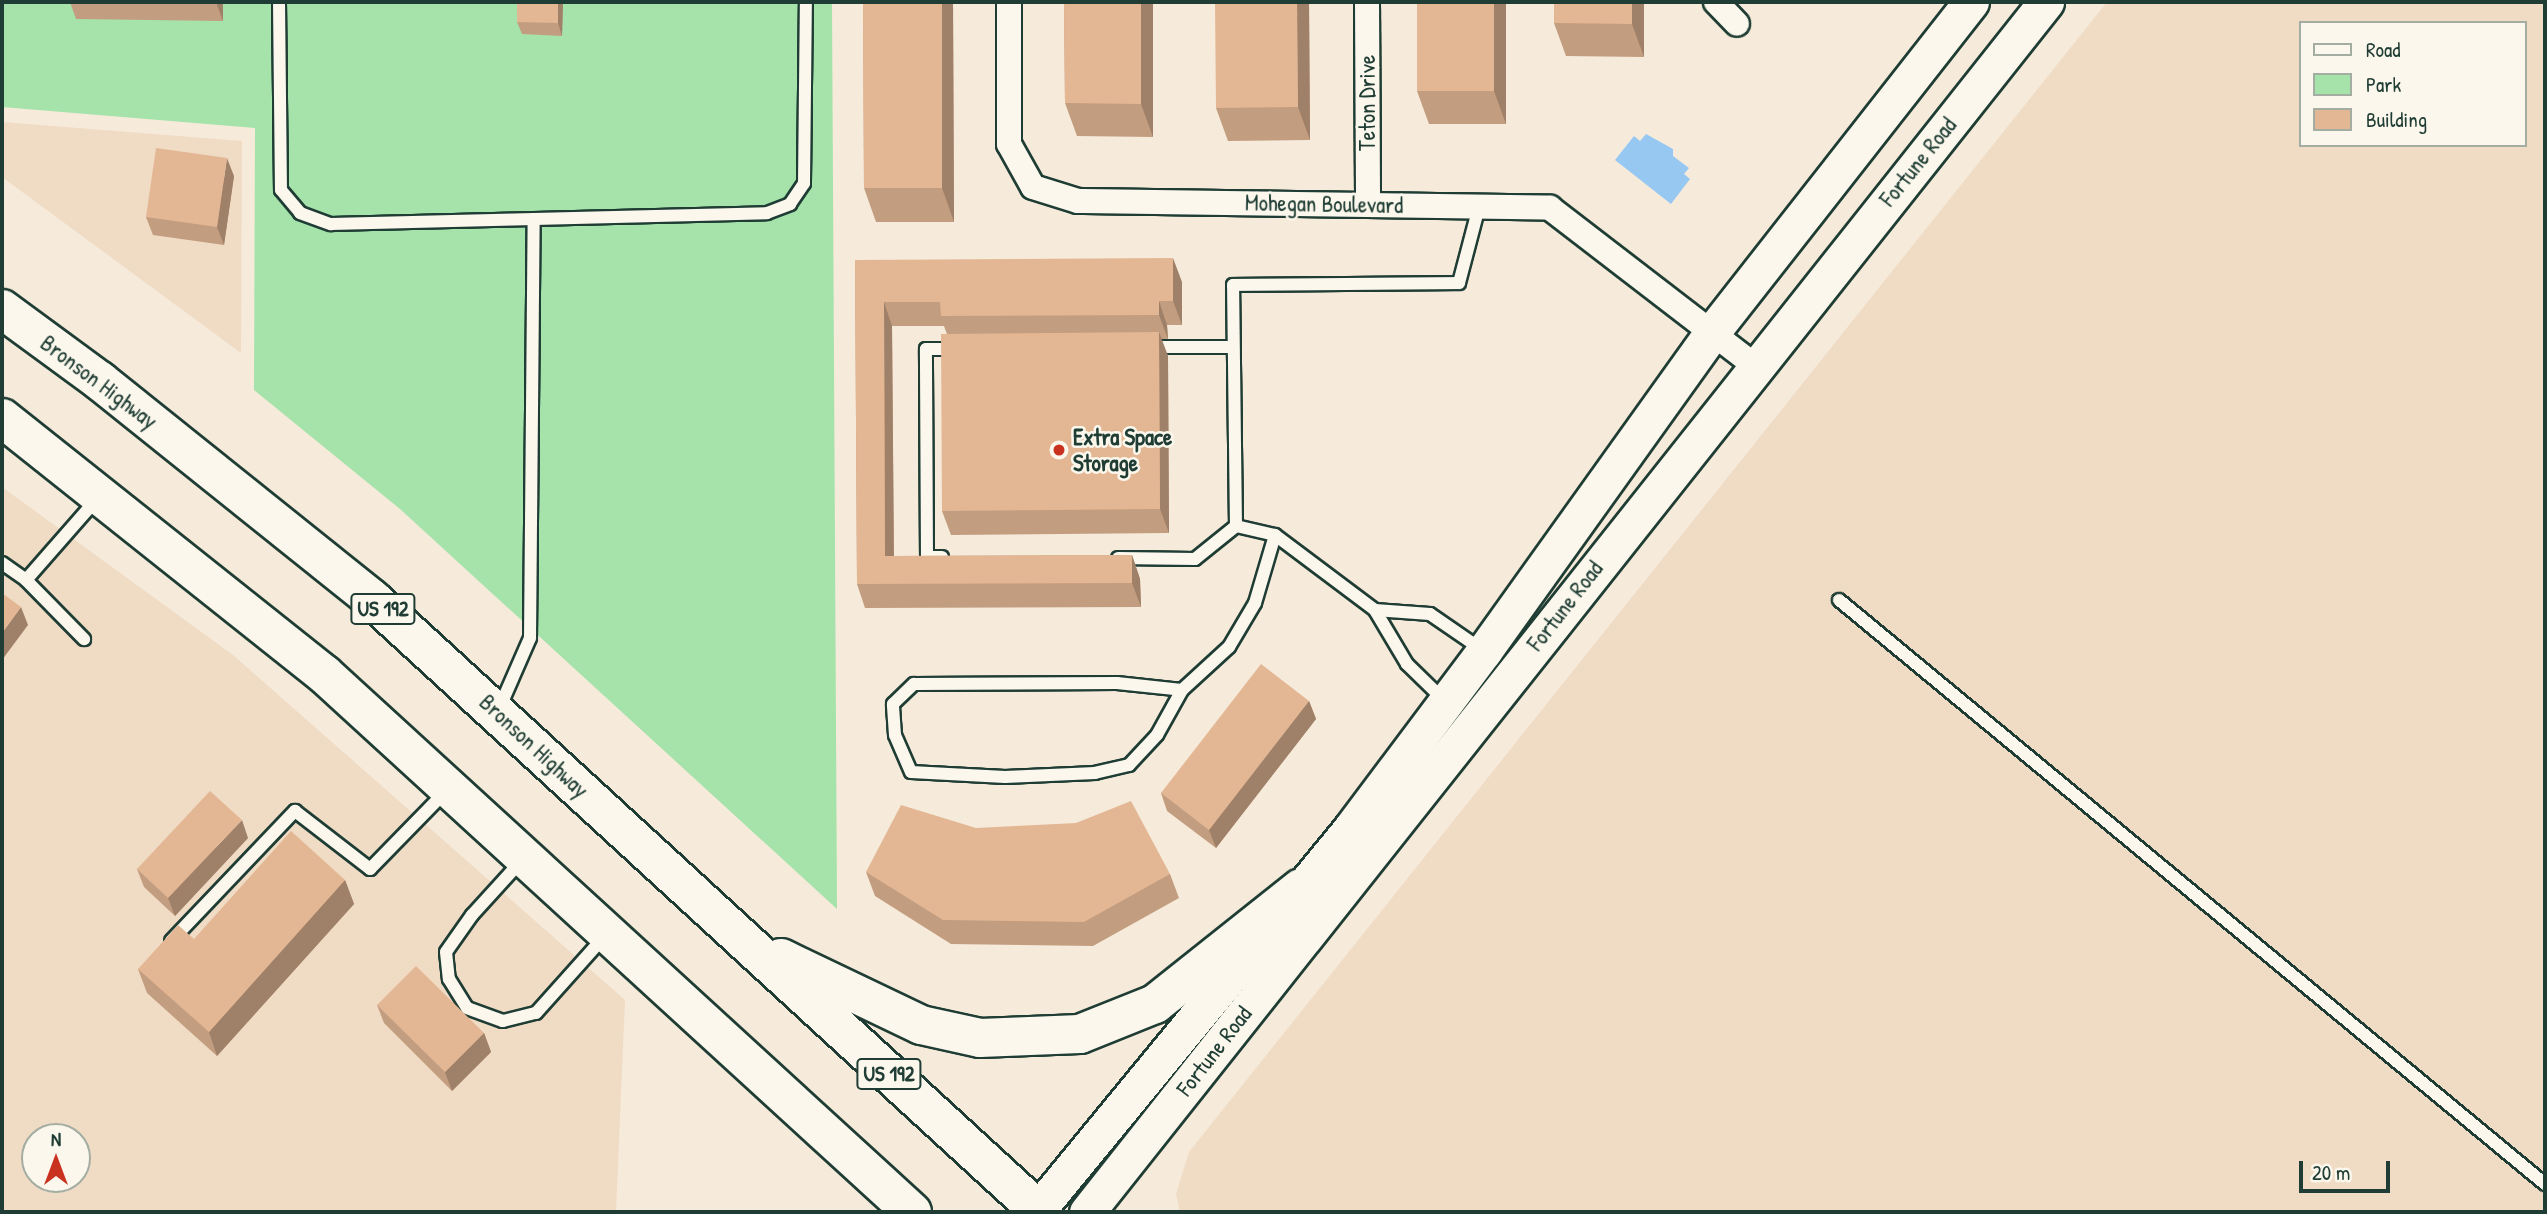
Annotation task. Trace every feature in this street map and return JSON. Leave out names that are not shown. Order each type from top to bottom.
[{"type":"highway","name":"Bronson Highway","points":[[2,309],[250,499],[372,599],[1038,1211]]},
{"type":"highway","points":[[2,418],[102,494],[324,674],[450,786],[912,1212]]},
{"type":"highway","points":[[740,938],[921,1025],[980,1038],[1080,1034],[1155,1004],[1301,888]]},
{"type":"main road","name":"Fortune Road","points":[[1038,1211],[1301,888],[1446,701],[1713,331],[1971,2]]},
{"type":"main road","name":"Fortune Road","points":[[1087,1212],[2046,2]]},
{"type":"street","name":"Mohegan Boulevard","points":[[1009,2],[1009,144],[1033,187],[1078,201],[1550,208],[1755,366]]},
{"type":"street","name":"Teton Drive","points":[[1367,2],[1368,204]]},
{"type":"street","points":[[1716,2],[1737,24]]},
{"type":"lane","points":[[279,2],[281,190],[300,213],[331,223],[766,213],[790,204],[804,184],[806,2]]},
{"type":"lane","points":[[1236,526],[1231,347],[1233,285],[1459,283],[1479,206]]},
{"type":"lane","points":[[498,712],[530,638],[534,219]]},
{"type":"lane","points":[[1134,347],[1231,347]]},
{"type":"lane","points":[[954,557],[927,557],[926,349],[968,349]]},
{"type":"lane","points":[[26,580],[102,494]]},
{"type":"lane","points":[[1236,526],[1275,535],[1375,610],[1408,664],[1446,701]]},
{"type":"lane","points":[[1101,558],[1195,559],[1236,526]]},
{"type":"lane","points":[[1182,690],[1117,683],[914,684],[893,704],[895,736],[911,772],[1005,776],[1095,772],[1129,765],[1157,736],[1182,690],[1229,647],[1255,603],[1275,535]]},
{"type":"lane","points":[[2,563],[26,580],[83,639]]},
{"type":"lane","points":[[1839,600],[2545,1184]]},
{"type":"lane","points":[[1375,610],[1430,614],[1484,651]]},
{"type":"lane","points":[[165,947],[295,811],[370,869],[450,786]]},
{"type":"lane","points":[[526,857],[472,915],[446,952],[449,979],[467,1008],[503,1021],[536,1013],[608,933]]},
{"type":"shaded area","points":[[2107,2],[2545,2],[2545,1212],[1180,1212],[1176,1194],[1189,1152]]},
{"type":"shaded area","points":[[2,122],[242,141],[241,353],[2,177]]},
{"type":"shaded area","points":[[2,487],[233,655],[625,1000],[616,1212],[2,1212]]},
{"type":"green space","points":[[2,2],[832,2],[837,909],[400,509],[254,390],[255,128],[2,107]]},
{"type":"water","points":[[1646,134],[1673,149],[1673,156],[1689,168],[1684,174],[1690,179],[1671,204],[1615,160],[1634,136],[1640,141]]},
{"type":"building","points":[[517,2],[558,2],[558,23],[517,22]]},
{"type":"building","points":[[863,2],[942,2],[942,188],[864,188]]},
{"type":"building","points":[[1064,2],[1141,2],[1141,104],[1065,103]]},
{"type":"building","points":[[1215,2],[1297,2],[1298,107],[1216,108]]},
{"type":"building","points":[[1417,2],[1494,2],[1494,91],[1417,91]]},
{"type":"building","points":[[1554,2],[1632,2],[1632,24],[1554,23]]},
{"type":"building","points":[[156,148],[227,158],[217,227],[146,217]]},
{"type":"building","points":[[1173,258],[1173,301],[1159,301],[1159,315],[941,316],[940,302],[884,302],[885,556],[1132,555],[1132,583],[857,584],[855,260]]},
{"type":"building","name":"Extra Space Storage","points":[[1159,332],[1160,509],[942,511],[941,334]]},
{"type":"building","points":[[2,593],[21,607],[2,633]]},
{"type":"building","points":[[1261,664],[1309,701],[1209,830],[1161,793]]},
{"type":"building","points":[[210,791],[242,820],[168,898],[137,869]]},
{"type":"building","points":[[1131,801],[1170,874],[1084,922],[943,920],[866,872],[901,805],[976,828],[1076,823]]},
{"type":"building","points":[[291,831],[345,880],[209,1032],[138,969],[178,925],[194,939]]},
{"type":"building","points":[[416,966],[484,1033],[445,1072],[377,1005]]},
{"type":"place","name":"Extra Space Storage","points":[[1059,450]]}]
